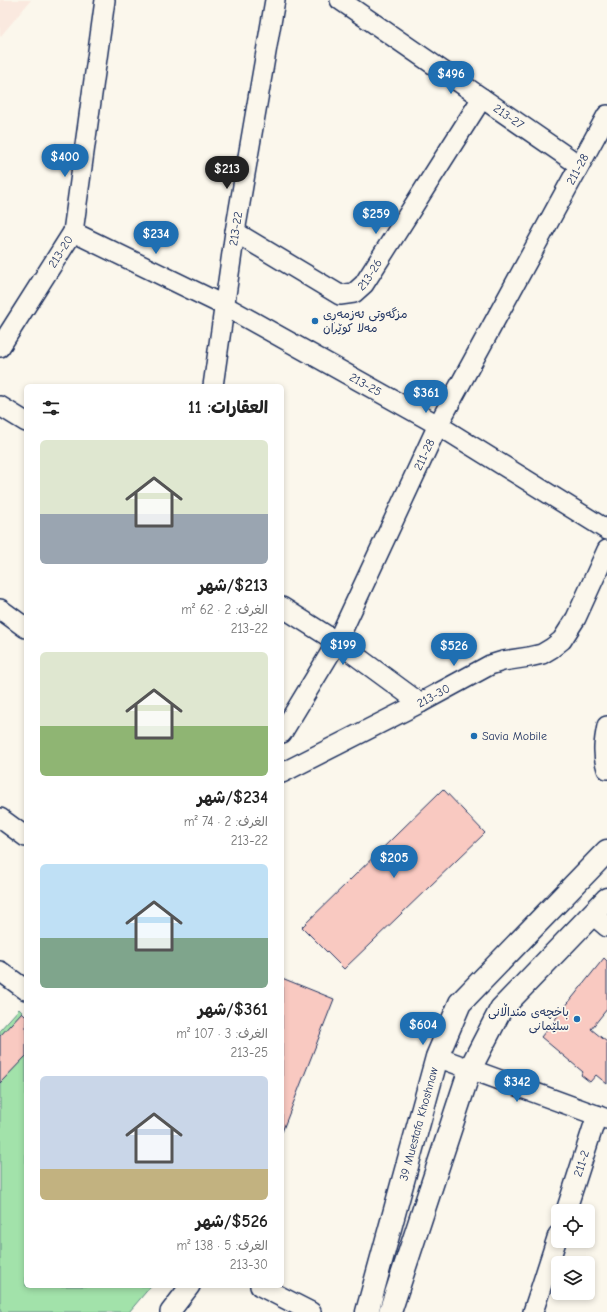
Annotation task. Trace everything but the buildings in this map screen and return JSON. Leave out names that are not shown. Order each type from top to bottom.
[{"type":"main road","name":"39 Muestafa Khoshnaw","points":[[367,1312],[437,1057],[460,1003],[607,851]]},
{"type":"main road","points":[[390,1312],[470,1069],[501,1009],[602,913]]},
{"type":"street","name":"213-20","points":[[2,341],[73,232],[106,0]]},
{"type":"street","name":"213-22","points":[[213,384],[235,232],[275,0]]},
{"type":"street","name":"213-27","points":[[340,0],[579,165]]},
{"type":"street","name":"213-26","points":[[235,232],[340,295],[354,293],[364,284],[482,98]]},
{"type":"street","name":"211-28","points":[[284,730],[337,642],[438,425],[607,115]]},
{"type":"street","name":"213-25","points":[[73,232],[225,306],[438,425],[607,530]]},
{"type":"street","points":[[0,406],[24,421]]},
{"type":"street","name":"213-30","points":[[284,772],[420,703],[490,665],[542,654],[552,648],[562,640],[576,618],[607,550]]},
{"type":"street","points":[[284,608],[337,642],[420,703]]},
{"type":"street","points":[[0,609],[24,627]]},
{"type":"street","points":[[607,726],[603,749],[607,769]]},
{"type":"street","points":[[0,818],[24,836]]},
{"type":"street","points":[[3,979],[24,989]]},
{"type":"street","points":[[437,1057],[602,1117]]},
{"type":"street","name":"211-2","points":[[569,1204],[602,1117]]},
{"type":"street","points":[[534,1312],[554,1248]]},
{"type":"street","points":[[170,1312],[188,1288]]},
{"type":"street","points":[[264,1288],[311,1312]]},
{"type":"shaded area","points":[[0,0],[31,0],[0,37]]},
{"type":"green space","points":[[19,1009],[24,1014],[24,1288],[149,1288],[129,1312],[0,1312],[0,1030]]},
{"type":"place","name":"مزگەوتی ئەزمەڕی مەلا کوێران","points":[[315,321]]},
{"type":"place","name":"Savia Mobile","points":[[474,736]]},
{"type":"place","name":"باخچەی منداڵانی سلێمانی","points":[[577,1019]]}]
